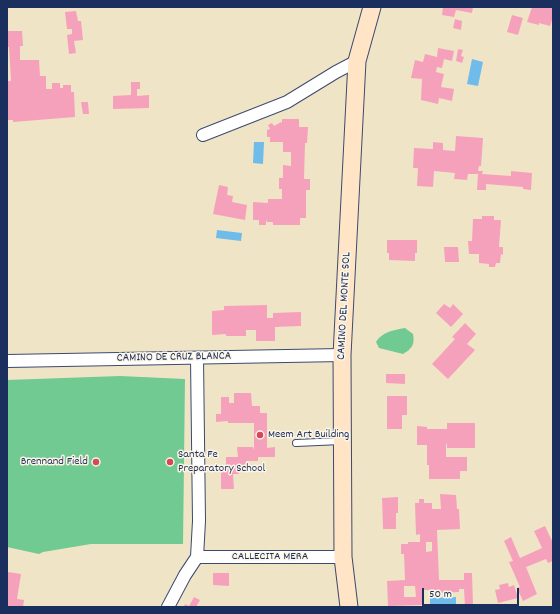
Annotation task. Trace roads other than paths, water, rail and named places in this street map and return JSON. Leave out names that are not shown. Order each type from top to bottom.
[{"type":"street","name":"CAMINO DEL MONTE SOL","points":[[349,607],[343,557],[342,355],[357,61],[372,7]]},
{"type":"street","points":[[203,135],[287,102],[357,61]]},
{"type":"street","name":"CAMINO DE CRUZ BLANCA","points":[[7,361],[342,355]]},
{"type":"street","points":[[168,607],[185,575],[197,557],[199,521],[197,358]]},
{"type":"street","name":"CALLECITA MERA","points":[[197,557],[343,557]]},
{"type":"lane","points":[[296,443],[342,441]]},
{"type":"water","points":[[472,59],[483,62],[478,86],[467,84]]},
{"type":"water","points":[[254,142],[264,142],[263,164],[253,163]]},
{"type":"water","points":[[217,230],[242,233],[241,241],[216,238]]},
{"type":"water","points":[[456,597],[456,607],[430,607],[430,598]]},
{"type":"place","name":"Meem Art Building","points":[[260,435]]},
{"type":"place","name":"Brennand Field","points":[[96,462]]},
{"type":"place","name":"Santa Fe Preparatory School","points":[[170,462]]}]
